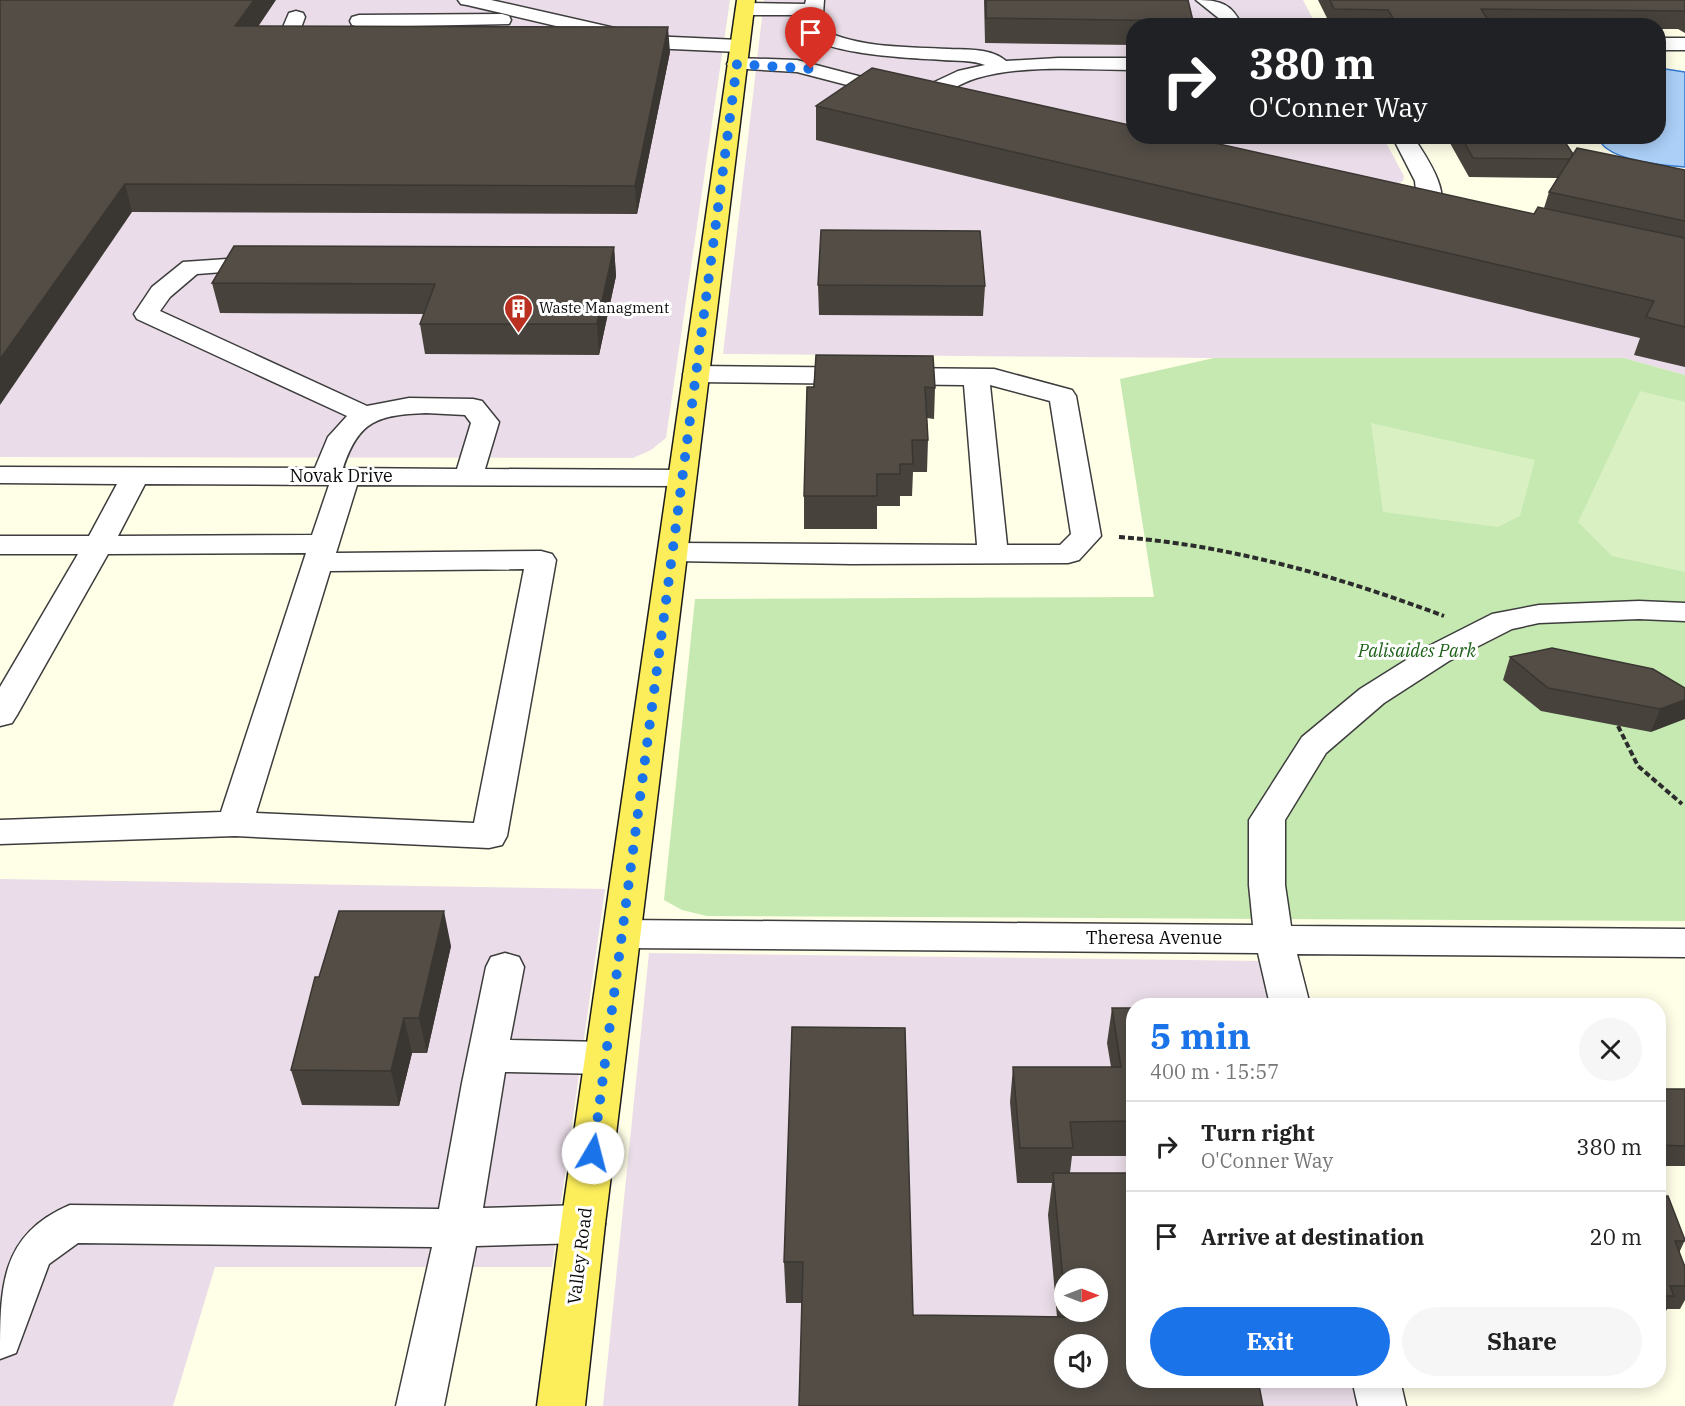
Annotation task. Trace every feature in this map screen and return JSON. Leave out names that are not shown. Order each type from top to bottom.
[{"type":"main road","name":"Valley Road","points":[[561,1406],[583,1224],[745,4]]},
{"type":"street","points":[[357,0],[352,7],[359,21]]},
{"type":"street","points":[[467,0],[650,42],[811,69],[952,105]]},
{"type":"street","points":[[1205,0],[1229,18]]},
{"type":"street","points":[[745,4],[814,5],[812,32],[817,36],[846,45],[983,57],[994,61],[1002,68]]},
{"type":"street","points":[[296,17],[287,41],[340,39],[359,21],[543,19]]},
{"type":"street","points":[[1666,44],[1685,44]]},
{"type":"street","points":[[918,97],[966,75],[1002,68],[1126,64]]},
{"type":"street","points":[[1406,144],[1429,184],[1432,196],[1429,211]]},
{"type":"street","points":[[1407,206],[1453,216]]},
{"type":"street","points":[[296,261],[191,267],[161,292],[146,314],[366,414]]},
{"type":"street","points":[[673,552],[851,555],[1068,554],[1086,536],[1063,396],[994,377],[696,374]]},
{"type":"street","points":[[976,377],[993,555]]},
{"type":"street","points":[[235,824],[322,553],[336,476],[339,442],[351,426],[366,414],[394,407],[473,407],[485,422],[469,477]]},
{"type":"street","name":"Novak Drive","points":[[0,475],[682,478]]},
{"type":"street","points":[[0,715],[99,544],[136,475]]},
{"type":"street","points":[[0,545],[99,544],[541,560],[489,836],[235,824],[0,832]]},
{"type":"street","points":[[1288,998],[1274,939],[1267,885],[1267,819],[1314,746],[1372,696],[1469,636],[1503,621],[1539,614],[1639,610],[1685,612]]},
{"type":"street","name":"Theresa Avenue","points":[[622,934],[1685,942]]},
{"type":"street","points":[[420,1406],[458,1228],[487,1056],[505,966]]},
{"type":"street","points":[[487,1056],[605,1058]]},
{"type":"street","points":[[0,1338],[31,1252],[70,1224],[458,1228],[583,1224]]},
{"type":"street","points":[[1378,1388],[1382,1406]]},
{"type":"path","points":[[1086,536],[1138,538],[1188,546],[1254,559],[1357,585],[1449,617],[1469,636]]},
{"type":"path","points":[[1618,726],[1638,766],[1682,804]]},
{"type":"shaded area","points":[[0,0],[730,0],[666,438],[651,450],[633,458],[0,457]]},
{"type":"shaded area","points":[[764,0],[1303,0],[1312,18],[1126,18],[1126,144],[1387,144],[1404,176],[1403,181],[1395,186],[1685,278],[1685,375],[1624,358],[1214,358],[723,354]]},
{"type":"shaded area","points":[[0,879],[605,889],[552,1267],[215,1267],[173,1406],[0,1406]]},
{"type":"shaded area","points":[[649,953],[1260,961],[1268,998],[1126,998],[1126,1388],[1355,1388],[1359,1406],[603,1406]]},
{"type":"green space","name":"Palisaides Park","points":[[1214,358],[1624,358],[1685,375],[1685,921],[707,916],[682,910],[664,900],[695,599],[1154,597],[1120,379]]},
{"type":"green space","points":[[1640,391],[1685,402],[1685,572],[1612,556],[1578,522]]},
{"type":"green space","points":[[1371,423],[1535,460],[1520,516],[1498,527],[1383,512]]},
{"type":"water","points":[[1666,69],[1685,72],[1685,167],[1623,157],[1602,144],[1666,144]]},
{"type":"building","points":[[0,0],[254,0],[235,26],[668,27],[635,186],[125,184],[0,359]]},
{"type":"building","points":[[986,0],[1188,0],[1192,18],[1126,18],[1126,20],[986,18]]},
{"type":"building","points":[[1330,0],[1685,0],[1685,12],[1481,9],[1487,18],[1393,18],[1388,10],[1334,9]]},
{"type":"building","points":[[872,68],[1126,124],[1126,144],[1219,144],[1534,214],[1538,207],[1685,238],[1685,327],[1646,317],[1654,301],[816,106]]},
{"type":"building","points":[[1465,144],[1566,144],[1573,154],[1570,159],[1473,158]]},
{"type":"building","points":[[1577,148],[1685,170],[1685,221],[1549,192]]},
{"type":"building","points":[[821,230],[980,231],[985,286],[818,285]]},
{"type":"building","points":[[234,246],[614,247],[597,324],[420,324],[435,284],[212,283]]},
{"type":"building","points":[[816,355],[933,356],[935,388],[925,387],[928,440],[912,440],[913,464],[900,464],[900,474],[877,474],[877,496],[804,496],[807,387],[814,387]]},
{"type":"building","points":[[1552,648],[1653,669],[1685,688],[1685,700],[1660,709],[1548,688],[1510,657]]},
{"type":"building","points":[[339,911],[444,911],[419,1018],[404,1018],[391,1071],[291,1070],[315,977],[319,977]]},
{"type":"building","points":[[1112,1008],[1126,1008],[1126,1121],[1070,1122],[1073,1148],[1020,1148],[1013,1067],[1121,1067]]},
{"type":"building","points":[[792,1027],[905,1028],[913,1315],[1054,1317],[1054,1322],[1108,1322],[1108,1268],[1062,1268],[1053,1173],[1126,1173],[1126,1388],[1260,1388],[1263,1406],[799,1406],[803,1262],[784,1262]]},
{"type":"building","points":[[1666,1089],[1685,1089],[1685,1146],[1666,1145]]},
{"type":"building","points":[[1666,1196],[1668,1196],[1685,1240],[1675,1241],[1685,1267],[1685,1286],[1670,1286],[1674,1296],[1666,1296]]},
{"type":"place","name":"Waste Managment","points":[[518,334]]},
{"type":"route","points":[[593,1153],[737,64],[797,66],[811,69]]}]
